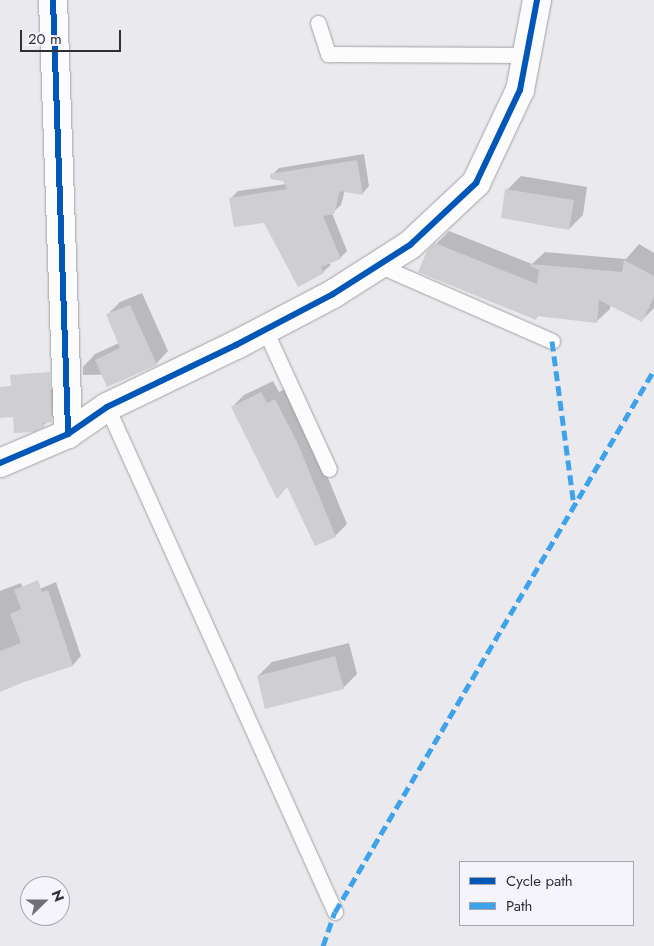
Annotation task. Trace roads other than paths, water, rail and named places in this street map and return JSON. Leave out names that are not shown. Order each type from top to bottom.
[{"type":"street","points":[[53,0],[68,434]]},
{"type":"street","points":[[0,463],[68,434],[107,407],[265,330],[333,294],[410,245],[476,183],[520,90],[537,0]]},
{"type":"lane","points":[[318,23],[328,54],[526,55]]},
{"type":"lane","points":[[378,265],[552,341]]},
{"type":"lane","points":[[265,330],[329,469]]},
{"type":"lane","points":[[107,407],[335,912]]}]
